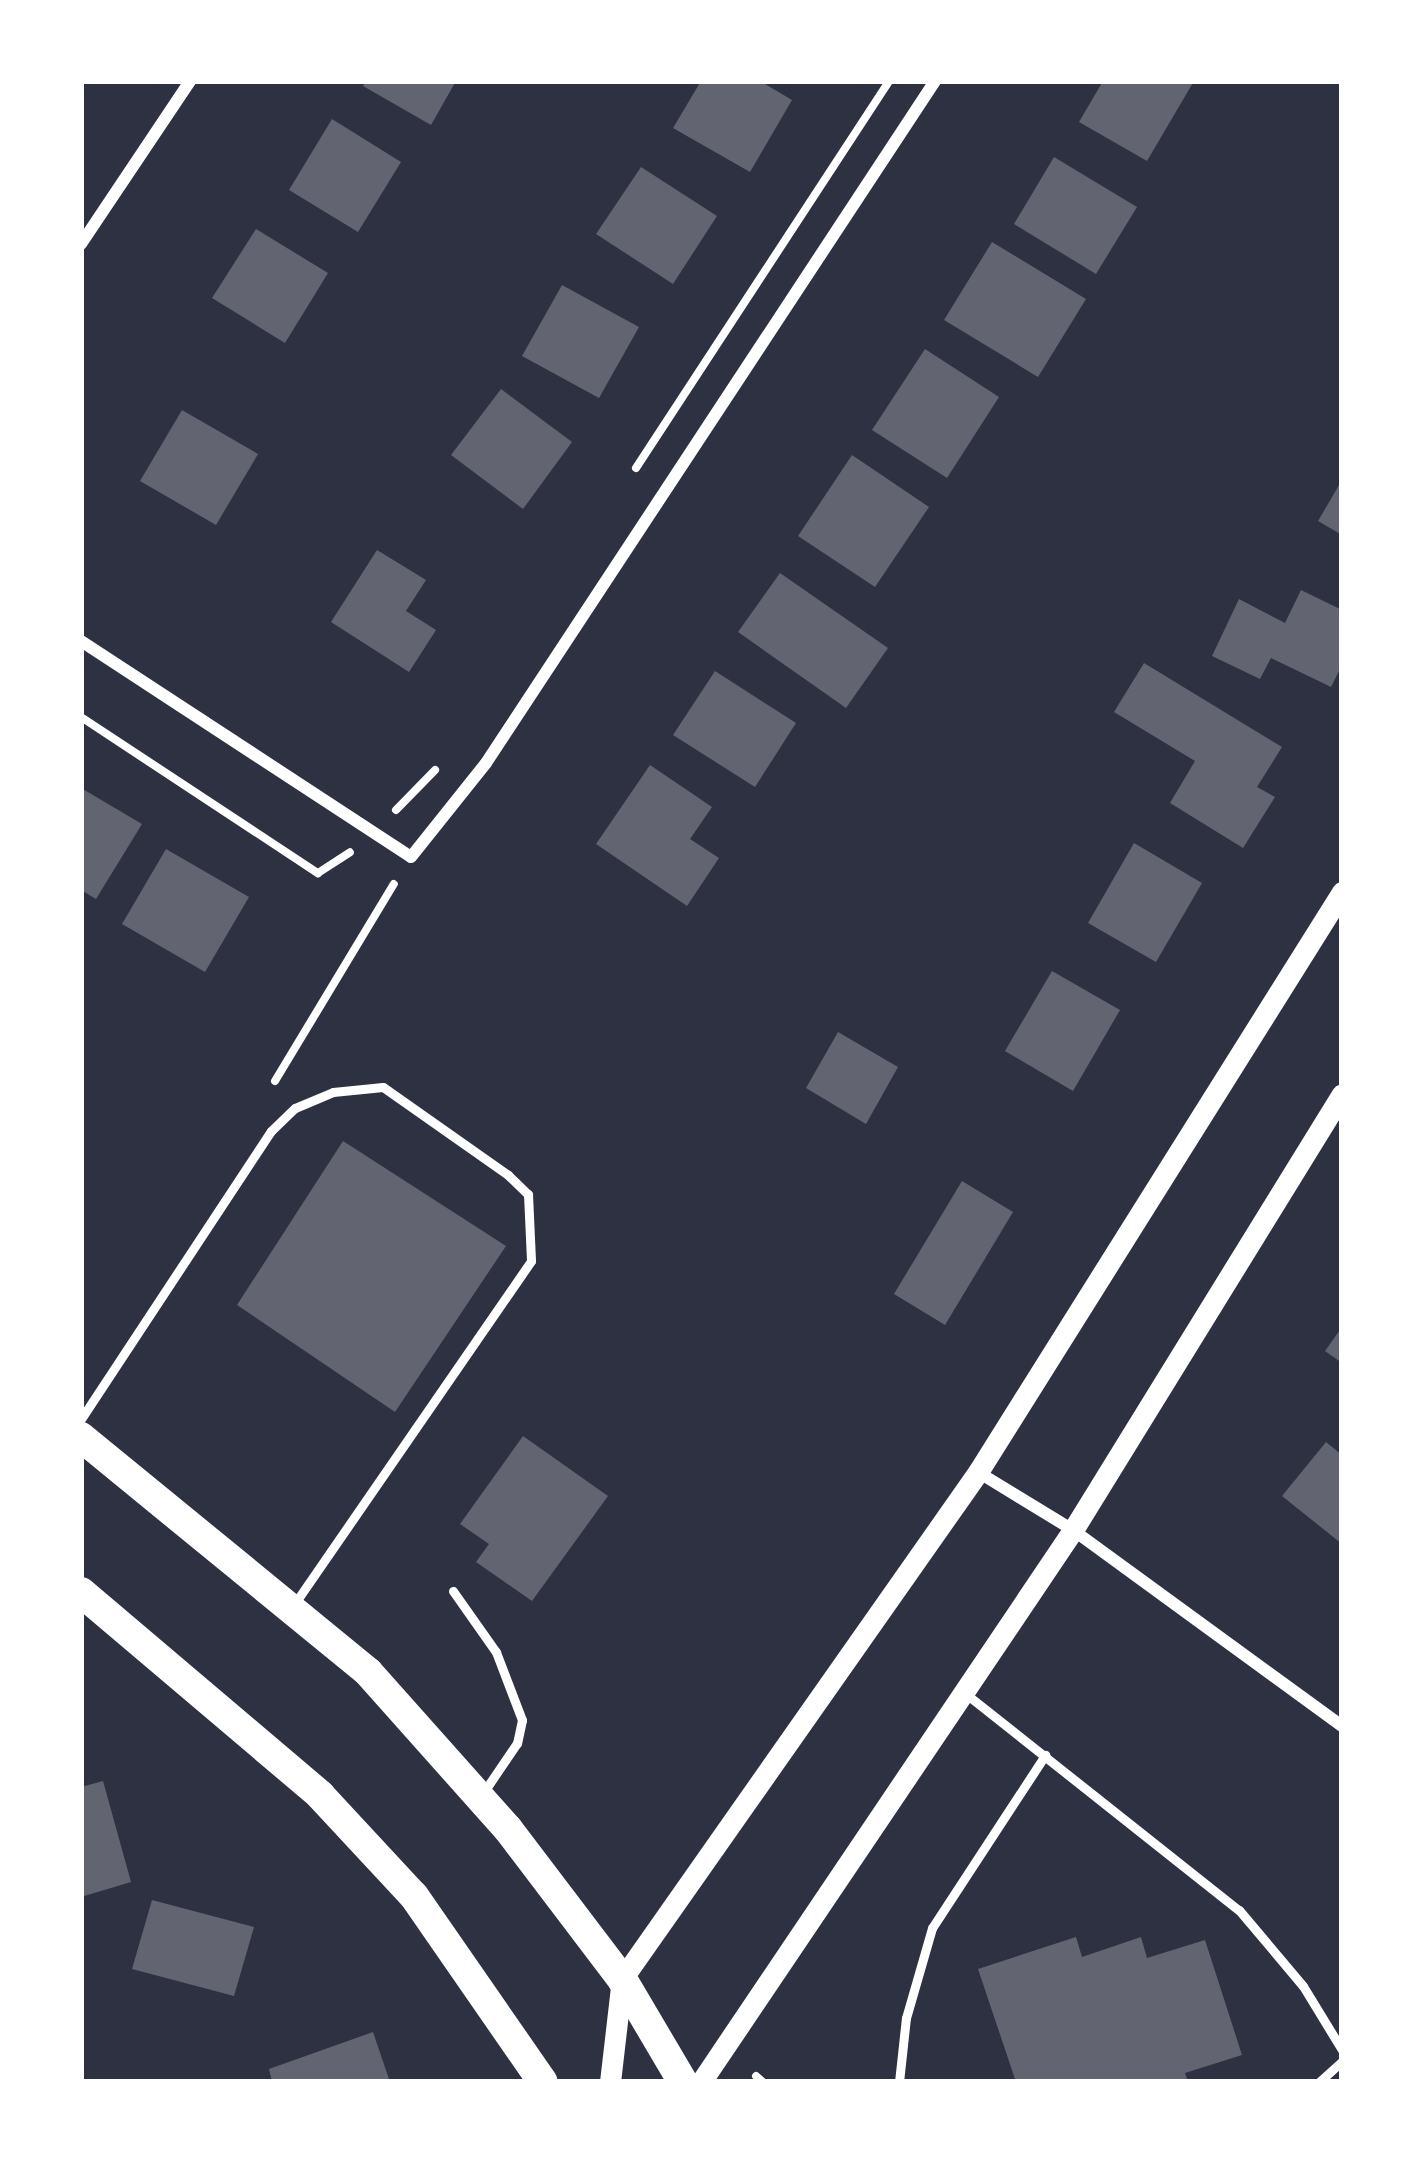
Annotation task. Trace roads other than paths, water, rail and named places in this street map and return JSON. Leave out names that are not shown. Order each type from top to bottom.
[{"type":"main road","points":[[81,1437],[368,1672],[479,1797],[622,1979],[683,2082]]},
{"type":"main road","points":[[81,1592],[320,1795],[414,1896],[543,2082]]},
{"type":"street","points":[[81,244],[190,81]]},
{"type":"street","points":[[81,641],[410,857],[486,763],[935,81]]},
{"type":"street","points":[[610,2082],[622,1979],[978,1472],[1342,892]]},
{"type":"street","points":[[701,2082],[1073,1530],[1342,1094]]},
{"type":"street","points":[[978,1472],[1073,1530],[1342,1726]]},
{"type":"lane","points":[[81,1419],[271,1131],[296,1108],[333,1092],[382,1087],[529,1194],[531,1262],[291,1609]]},
{"type":"lane","points":[[453,1591],[496,1652],[522,1720],[517,1743],[479,1797]]},
{"type":"lane","points":[[964,1692],[1239,1910],[1303,1985],[1342,2050]]},
{"type":"lane","points":[[898,2082],[906,2018],[932,1928],[976,1850],[1045,1755]]},
{"type":"lane","points":[[1319,2082],[1342,2061]]}]
